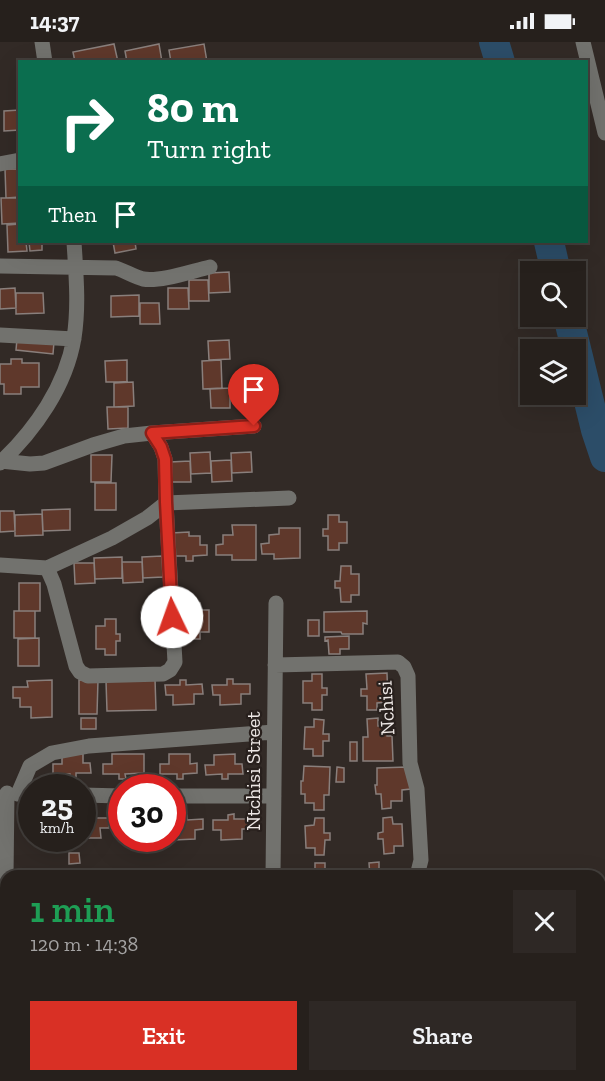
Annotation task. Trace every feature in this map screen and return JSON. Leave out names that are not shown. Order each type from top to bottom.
[{"type":"street","points":[[42,42],[45,60]]},
{"type":"street","points":[[583,42],[587,60]]},
{"type":"street","points":[[588,63],[605,133]]},
{"type":"street","points":[[0,164],[18,160]]},
{"type":"street","points":[[1,462],[26,435],[53,395],[68,361],[74,339],[77,308],[74,243]]},
{"type":"street","points":[[0,266],[116,268],[139,278],[152,280],[210,267]]},
{"type":"street","points":[[0,335],[74,339]]},
{"type":"street","points":[[1,462],[44,463],[93,444],[124,436],[254,426]]},
{"type":"street","points":[[47,568],[54,584],[76,666],[80,672],[88,676],[163,674],[170,670],[175,662],[165,459],[152,433]]},
{"type":"street","points":[[0,565],[47,568],[111,538],[147,518],[166,502],[289,498]]},
{"type":"street","name":"Ntchisi Street","points":[[273,870],[276,603]]},
{"type":"street","name":"Nchisi","points":[[275,665],[398,662],[404,667],[408,676],[410,763],[417,789],[421,860],[418,870]]},
{"type":"street","points":[[7,870],[14,794],[30,766],[52,753],[89,746],[274,732]]},
{"type":"street","points":[[186,796],[274,796]]},
{"type":"building","points":[[114,44],[118,60],[75,60],[73,52]]},
{"type":"building","points":[[159,44],[162,60],[127,60],[125,51]]},
{"type":"building","points":[[204,44],[207,60],[171,60],[169,50]]},
{"type":"building","points":[[18,110],[18,130],[4,131],[4,111]]},
{"type":"building","points":[[5,169],[18,169],[18,197],[6,198]]},
{"type":"building","points":[[1,198],[18,198],[18,223],[2,224]]},
{"type":"building","points":[[18,224],[18,243],[26,243],[27,251],[8,252],[7,225]]},
{"type":"building","points":[[29,243],[42,243],[42,250],[30,251]]},
{"type":"building","points":[[113,243],[135,243],[136,249],[115,253]]},
{"type":"building","points":[[229,272],[230,292],[209,293],[209,273]]},
{"type":"building","points":[[189,280],[208,280],[209,301],[189,301]]},
{"type":"building","points":[[15,288],[16,308],[0,309],[0,289]]},
{"type":"building","points":[[168,288],[188,288],[189,309],[168,309]]},
{"type":"building","points":[[16,293],[43,293],[44,313],[16,314]]},
{"type":"building","points":[[139,295],[139,316],[111,317],[111,296]]},
{"type":"building","points":[[140,303],[159,303],[160,324],[140,324]]},
{"type":"building","points":[[17,339],[54,342],[53,354],[16,350]]},
{"type":"building","points":[[229,340],[230,359],[209,360],[208,341]]},
{"type":"building","points":[[11,359],[22,359],[22,363],[39,363],[39,387],[21,387],[21,394],[4,394],[4,384],[0,384],[0,364],[11,364]]},
{"type":"building","points":[[127,360],[127,382],[106,382],[105,361]]},
{"type":"building","points":[[221,360],[222,388],[203,389],[202,361]]},
{"type":"building","points":[[133,382],[134,406],[114,407],[114,383]]},
{"type":"building","points":[[230,388],[230,408],[211,408],[210,389]]},
{"type":"building","points":[[107,407],[128,407],[128,428],[108,429]]},
{"type":"building","points":[[210,452],[211,473],[191,474],[190,453]]},
{"type":"building","points":[[251,452],[252,472],[232,473],[231,453]]},
{"type":"building","points":[[91,455],[112,455],[111,482],[91,482]]},
{"type":"building","points":[[231,460],[232,481],[212,482],[211,461]]},
{"type":"building","points":[[190,461],[191,482],[171,482],[170,462]]},
{"type":"building","points":[[95,483],[116,483],[116,510],[95,510]]},
{"type":"building","points":[[70,509],[70,530],[43,531],[42,510]]},
{"type":"building","points":[[0,511],[14,511],[15,531],[0,532]]},
{"type":"building","points":[[42,514],[43,535],[15,536],[15,515]]},
{"type":"building","points":[[328,515],[339,515],[339,522],[347,522],[347,543],[339,543],[339,550],[328,550],[328,536],[323,536],[323,529],[328,529]]},
{"type":"building","points":[[232,525],[256,525],[256,560],[232,560],[232,555],[216,555],[216,545],[223,544],[223,535],[233,535]]},
{"type":"building","points":[[279,528],[300,528],[300,558],[274,559],[274,554],[262,554],[261,544],[269,543],[269,535],[279,534]]},
{"type":"building","points":[[189,532],[189,536],[200,536],[200,545],[207,545],[207,555],[193,556],[193,561],[186,561],[186,556],[171,556],[171,533]]},
{"type":"building","points":[[162,556],[163,577],[143,578],[142,557]]},
{"type":"building","points":[[122,557],[122,578],[95,579],[94,558]]},
{"type":"building","points":[[122,562],[142,562],[143,582],[123,583]]},
{"type":"building","points":[[74,563],[94,563],[95,583],[75,584]]},
{"type":"building","points":[[341,566],[351,566],[351,574],[359,574],[359,595],[351,595],[351,602],[341,602],[340,588],[335,588],[335,581],[340,581]]},
{"type":"building","points":[[19,583],[40,583],[40,611],[19,611]]},
{"type":"building","points":[[166,603],[168,634],[153,636],[151,604]]},
{"type":"building","points":[[189,603],[200,603],[200,610],[209,610],[209,632],[200,632],[200,639],[189,639],[189,625],[185,625],[185,618],[189,618]]},
{"type":"building","points":[[14,611],[35,611],[35,638],[14,638]]},
{"type":"building","points":[[367,611],[367,624],[363,623],[363,634],[324,632],[324,612]]},
{"type":"building","points":[[105,619],[116,619],[116,634],[120,634],[120,641],[116,641],[116,655],[105,655],[105,649],[96,649],[96,626],[105,626]]},
{"type":"building","points":[[308,620],[319,620],[319,636],[308,636]]},
{"type":"building","points":[[349,636],[349,649],[340,649],[340,654],[329,654],[328,640],[325,641],[325,637]]},
{"type":"building","points":[[39,638],[39,666],[18,666],[18,639]]},
{"type":"building","points":[[387,673],[388,702],[377,703],[377,710],[367,710],[367,696],[361,696],[361,689],[367,689],[366,674]]},
{"type":"building","points":[[312,674],[322,674],[322,688],[327,688],[327,695],[322,695],[322,710],[312,710],[312,703],[303,703],[303,681],[312,681]]},
{"type":"building","points":[[155,679],[156,710],[107,711],[106,681]]},
{"type":"building","points":[[227,679],[233,679],[233,684],[250,684],[250,694],[241,694],[241,704],[220,705],[220,695],[213,695],[212,685],[227,685]]},
{"type":"building","points":[[52,680],[52,717],[31,718],[31,707],[20,707],[20,698],[13,698],[13,687],[28,687],[27,681]]},
{"type":"building","points":[[79,680],[98,680],[97,714],[79,714]]},
{"type":"building","points":[[180,680],[186,680],[186,685],[202,684],[203,694],[194,694],[194,704],[173,705],[173,695],[166,695],[165,685],[180,685]]},
{"type":"building","points":[[81,718],[96,718],[96,729],[81,729]]},
{"type":"building","points":[[378,718],[378,726],[387,726],[387,736],[392,736],[393,761],[363,761],[363,737],[368,737],[367,719]]},
{"type":"building","points":[[314,719],[324,720],[323,734],[329,734],[329,741],[323,741],[323,756],[313,756],[313,749],[304,749],[305,727],[314,727]]},
{"type":"building","points":[[350,742],[357,742],[357,761],[350,761]]},
{"type":"building","points":[[62,754],[83,754],[83,763],[90,763],[91,773],[53,774],[53,764],[62,764]]},
{"type":"building","points":[[112,754],[144,754],[144,773],[103,774],[103,764],[112,764]]},
{"type":"building","points":[[169,754],[190,754],[190,764],[197,763],[197,773],[160,774],[160,764],[169,764]]},
{"type":"building","points":[[235,754],[235,764],[242,764],[243,774],[228,774],[228,779],[222,779],[222,774],[206,775],[205,765],[214,765],[214,755]]},
{"type":"building","points":[[304,766],[330,767],[329,795],[324,795],[324,810],[314,810],[314,803],[305,803],[305,794],[301,794]]},
{"type":"building","points":[[337,767],[344,768],[344,782],[336,782]]},
{"type":"building","points":[[407,767],[411,789],[402,790],[402,801],[391,801],[391,808],[382,809],[381,794],[376,794],[377,768]]},
{"type":"building","points":[[234,814],[234,819],[250,819],[250,829],[242,829],[242,839],[221,840],[221,830],[213,830],[213,820],[228,820],[228,815]]},
{"type":"building","points":[[186,815],[187,820],[203,819],[203,829],[195,830],[195,839],[186,839]]},
{"type":"building","points":[[392,817],[393,824],[402,824],[403,846],[394,846],[394,853],[384,854],[383,839],[378,839],[378,833],[383,832],[383,818]]},
{"type":"building","points":[[96,818],[108,818],[108,828],[100,828],[101,838],[96,838]]},
{"type":"building","points":[[315,818],[324,818],[324,833],[330,833],[330,840],[325,840],[324,855],[315,855],[315,848],[306,848],[305,826],[314,825]]},
{"type":"building","points":[[69,853],[79,853],[80,863],[69,864]]},
{"type":"building","points":[[379,862],[379,869],[389,870],[370,870],[369,863]]},
{"type":"building","points":[[315,863],[325,863],[325,870],[315,870]]},
{"type":"waterway","points":[[494,42],[499,60]]},
{"type":"waterway","points":[[549,243],[553,261]]},
{"type":"waterway","points":[[571,327],[596,430],[605,457]]},
{"type":"route","points":[[172,617],[165,459],[152,433],[254,426]]}]
